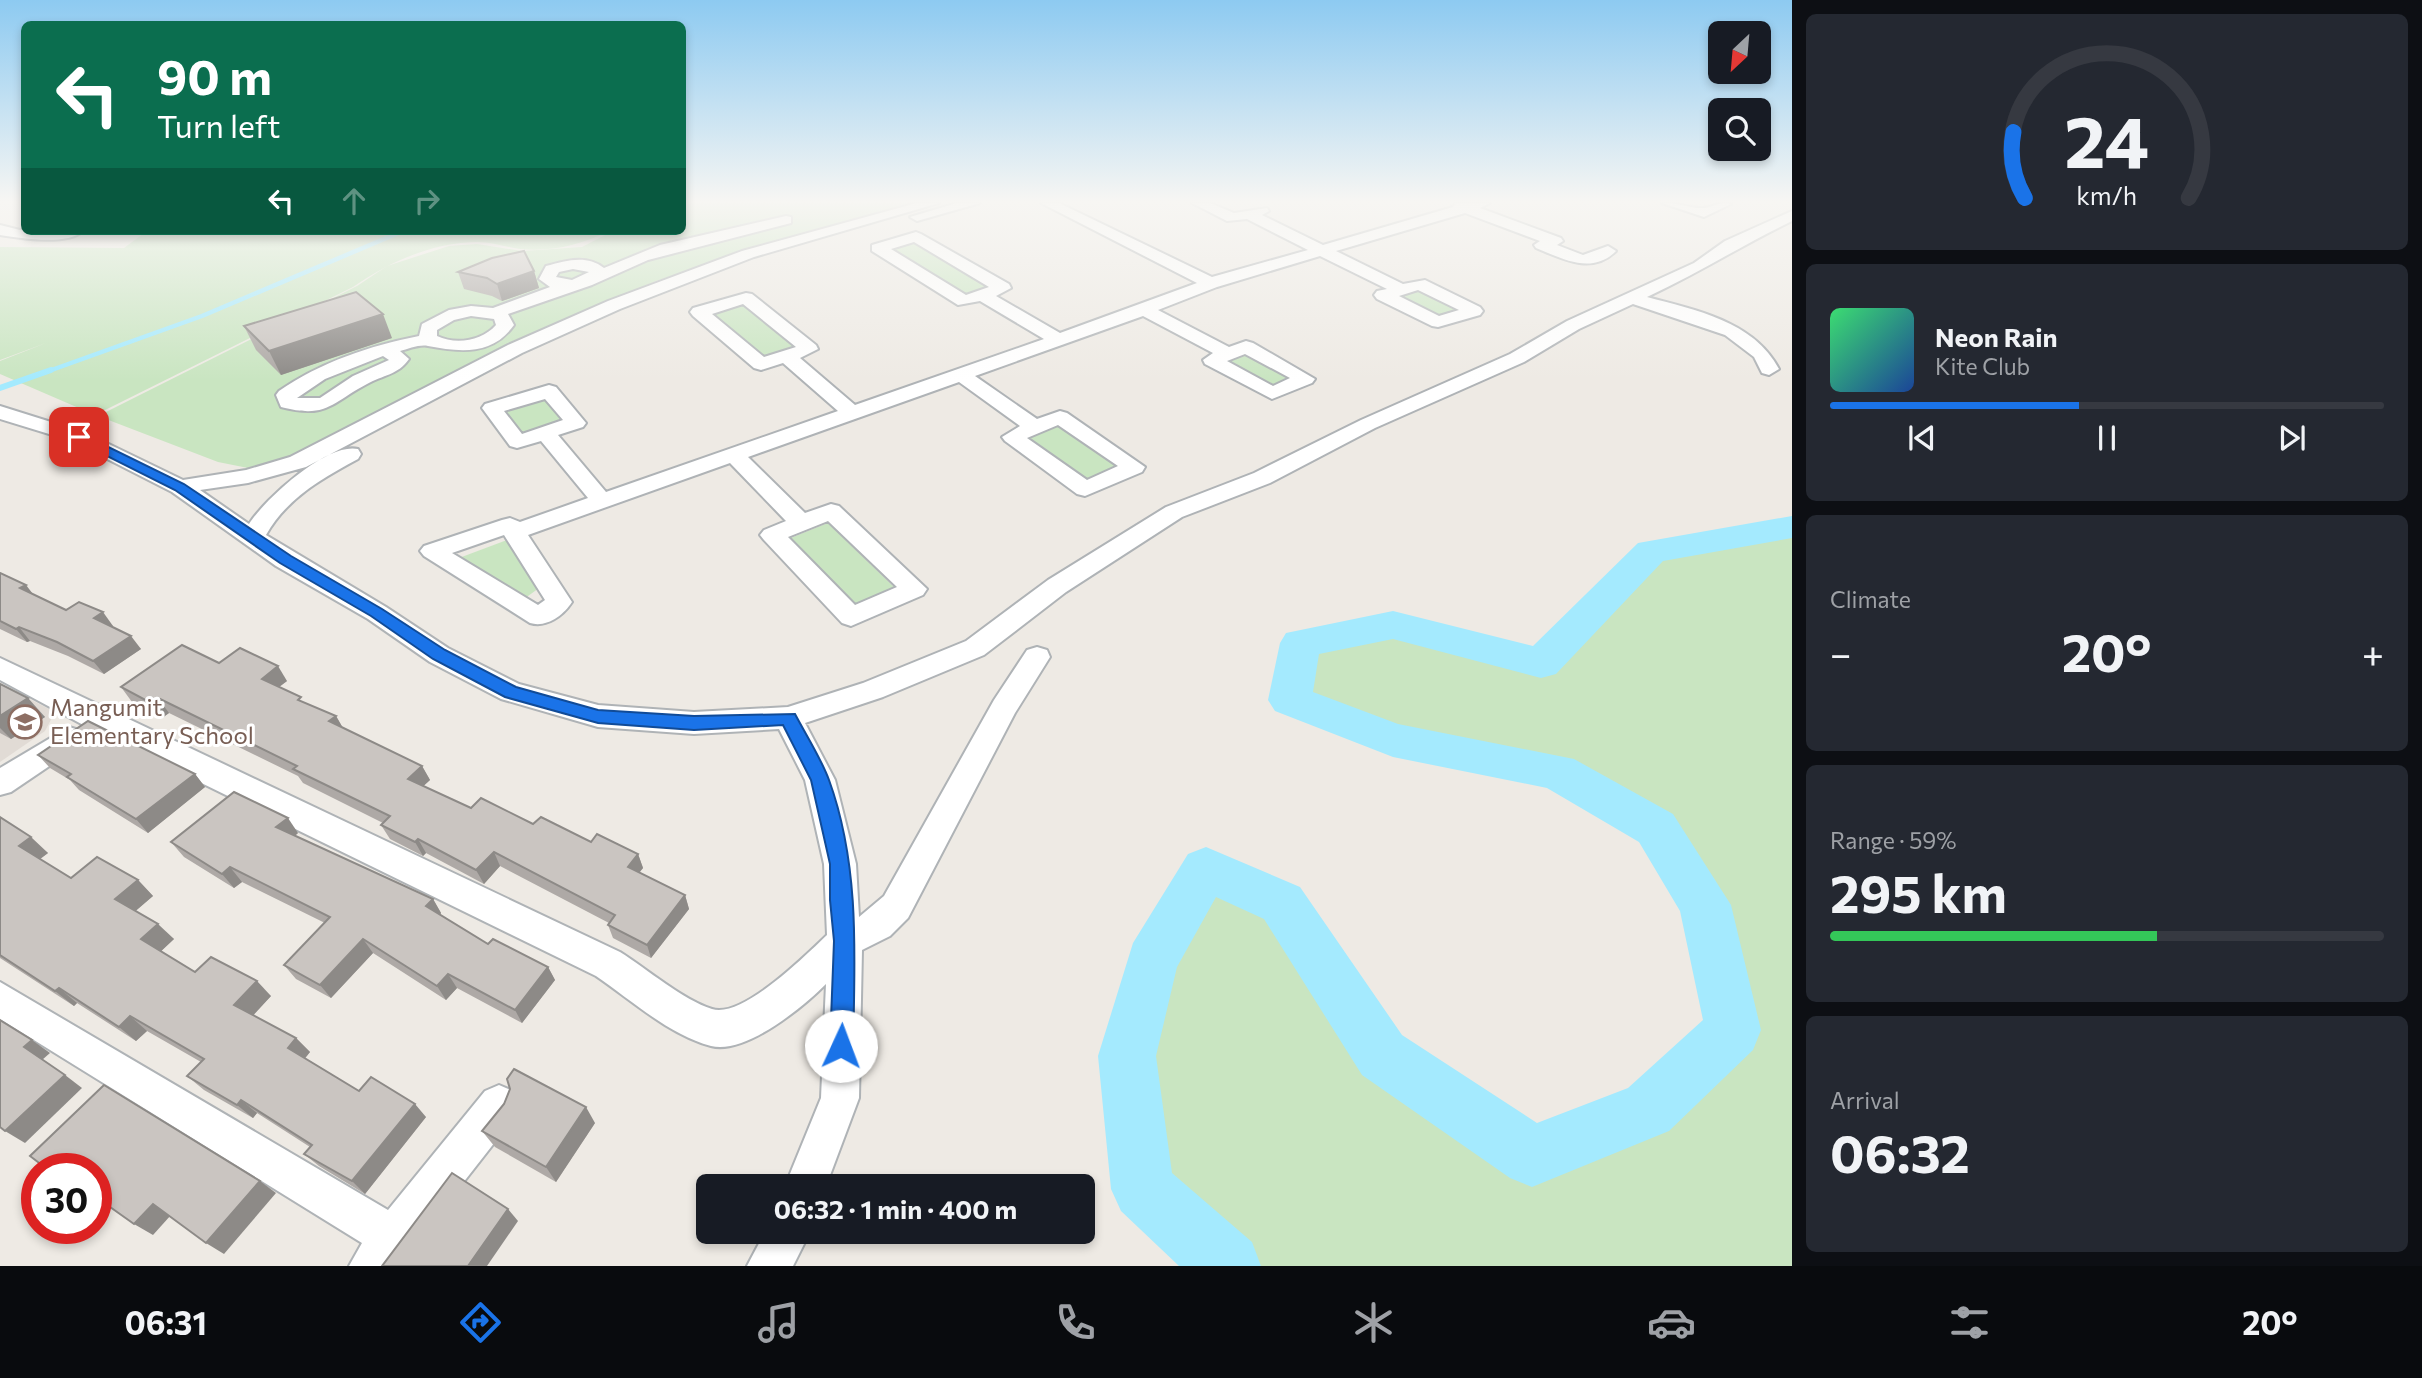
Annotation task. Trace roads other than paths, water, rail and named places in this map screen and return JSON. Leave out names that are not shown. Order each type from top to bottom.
[{"type":"street","points":[[495,313],[587,281],[601,272],[632,262]]},
{"type":"street","points":[[180,487],[248,476],[298,462],[349,436],[430,402],[655,289],[727,262]]},
{"type":"street","points":[[488,339],[523,354],[761,262]]},
{"type":"street","points":[[901,262],[964,301],[1003,288],[959,262]]},
{"type":"street","points":[[1169,262],[1211,283]]},
{"type":"street","points":[[514,532],[1057,338],[1144,310],[1211,283],[1281,262]]},
{"type":"street","points":[[1346,262],[1402,290]]},
{"type":"street","points":[[1,412],[79,437],[180,487],[285,560],[377,612],[439,654],[511,692],[598,716],[694,723],[788,718],[873,690],[975,648],[1057,586],[1174,512],[1262,478],[1368,424],[1517,358],[1573,326],[1706,262]]},
{"type":"street","points":[[570,285],[550,282],[546,276],[558,267],[589,265],[601,272],[633,279],[655,289]]},
{"type":"street","points":[[982,295],[1057,338]]},
{"type":"street","points":[[1632,298],[1742,337],[1767,360],[1769,369]]},
{"type":"street","points":[[746,299],[809,349],[786,356],[761,364],[699,312],[746,299]]},
{"type":"street","points":[[386,350],[400,359],[397,364],[362,378],[325,403],[305,406],[288,403],[286,395],[300,384],[386,350],[428,339],[453,346],[488,339],[505,325],[501,316],[495,313],[475,310],[442,318],[428,328],[428,339]]},
{"type":"street","points":[[1144,310],[1229,354]]},
{"type":"street","points":[[786,356],[850,411]]},
{"type":"street","points":[[960,374],[1035,428]]},
{"type":"street","points":[[253,537],[266,513],[289,490],[370,443],[430,402]]},
{"type":"street","points":[[1060,418],[1134,467],[1085,489],[1012,436],[1035,428],[1060,418]]},
{"type":"street","points":[[545,433],[601,500]]},
{"type":"street","points":[[349,436],[370,443]]},
{"type":"street","points":[[733,454],[801,523]]},
{"type":"street","points":[[831,511],[914,589],[851,618],[772,535],[801,523],[831,511]]},
{"type":"street","points":[[510,525],[514,532],[559,602],[539,617],[432,551],[510,525]]},
{"type":"street","points":[[0,668],[97,719],[608,964],[685,1015],[713,1029],[743,1025],[773,1006],[845,941],[878,925],[896,907],[1004,707],[1037,657]]},
{"type":"street","points":[[788,718],[820,780],[840,864],[840,900],[845,941],[840,1098],[811,1174]]},
{"type":"street","points":[[0,783],[97,719]]},
{"type":"street","points":[[0,999],[383,1252],[499,1105]]},
{"type":"street","points":[[769,1266],[782,1244]]},
{"type":"waterway","points":[[46,372],[202,316],[330,262]]},
{"type":"waterway","points":[[0,388],[51,370]]},
{"type":"waterway","points":[[1228,1266],[1143,1189],[1127,1056],[1152,961],[1206,869],[1282,903],[1382,1055],[1532,1156],[1648,1110],[1733,1030],[1705,905],[1656,828],[1558,772],[1393,740],[1290,700],[1300,643],[1393,625],[1541,663],[1651,551],[1792,527]]},
{"type":"place","name":"Mangumit Elementary School","points":[[25,722]]}]
